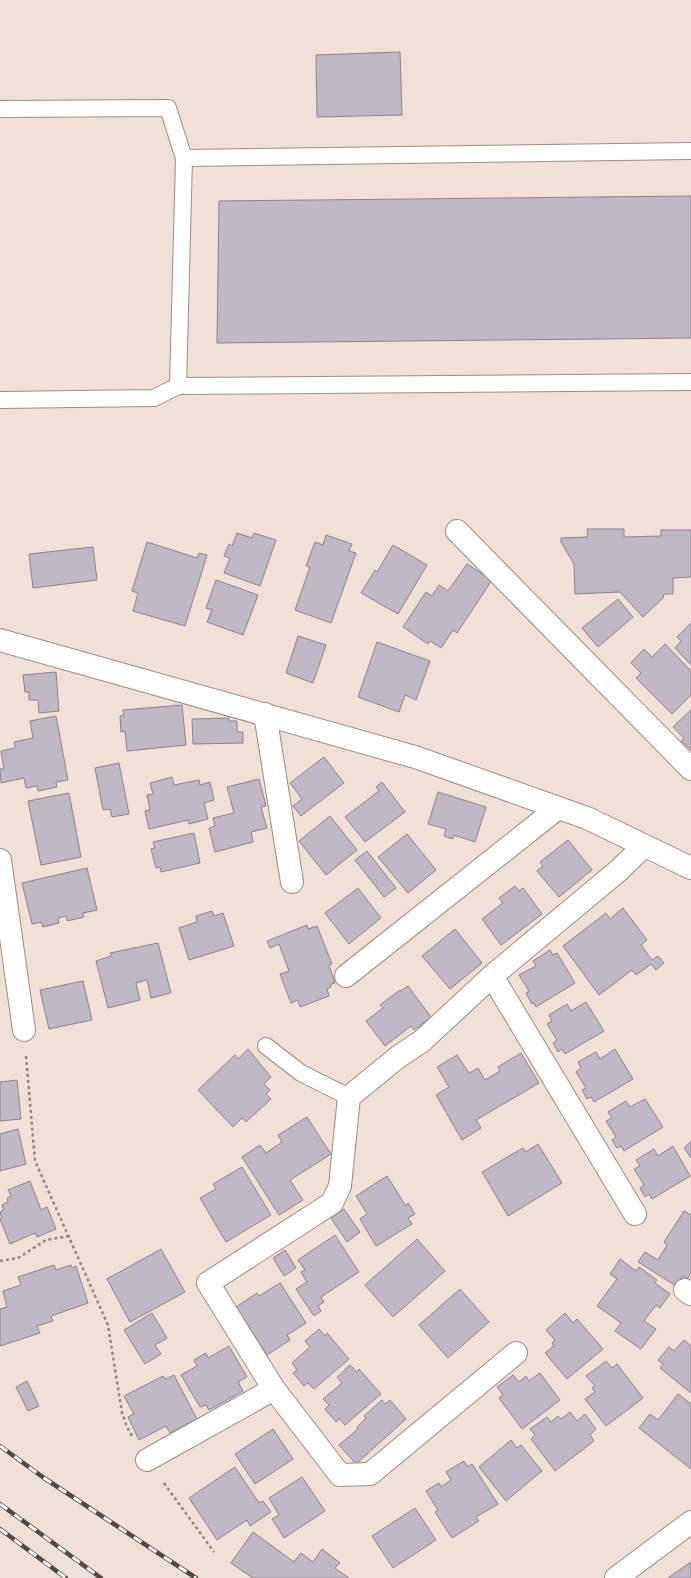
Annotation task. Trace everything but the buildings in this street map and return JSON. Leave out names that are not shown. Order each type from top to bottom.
[{"type":"street","points":[[457,531],[691,770]]},
{"type":"street","points":[[0,640],[415,757],[588,818],[691,868]]},
{"type":"street","points":[[265,714],[292,882]]},
{"type":"street","points":[[346,976],[558,808]]},
{"type":"street","points":[[516,1352],[370,1474],[340,1475],[274,1389],[208,1283],[332,1203],[340,1186],[349,1097],[398,1057],[422,1041],[492,976],[618,872],[644,846]]},
{"type":"street","points":[[0,860],[24,1030]]},
{"type":"street","points":[[492,976],[635,1214]]},
{"type":"street","points":[[148,1460],[274,1389]]},
{"type":"street","points":[[616,1578],[691,1522]]},
{"type":"lane","points":[[0,109],[168,108],[184,158],[178,386]]},
{"type":"lane","points":[[184,158],[691,151]]},
{"type":"lane","points":[[0,400],[154,398],[178,386],[691,382]]},
{"type":"lane","points":[[266,1046],[301,1073],[349,1097]]},
{"type":"path","points":[[24,1030],[35,1161],[108,1325],[122,1413],[127,1427],[148,1460],[214,1552]]},
{"type":"path","points":[[0,1261],[18,1258],[46,1240],[69,1236]]},
{"type":"railway","points":[[0,1446],[44,1478],[196,1578]]},
{"type":"railway","points":[[0,1504],[101,1578]]},
{"type":"railway","points":[[0,1529],[66,1578]]}]
